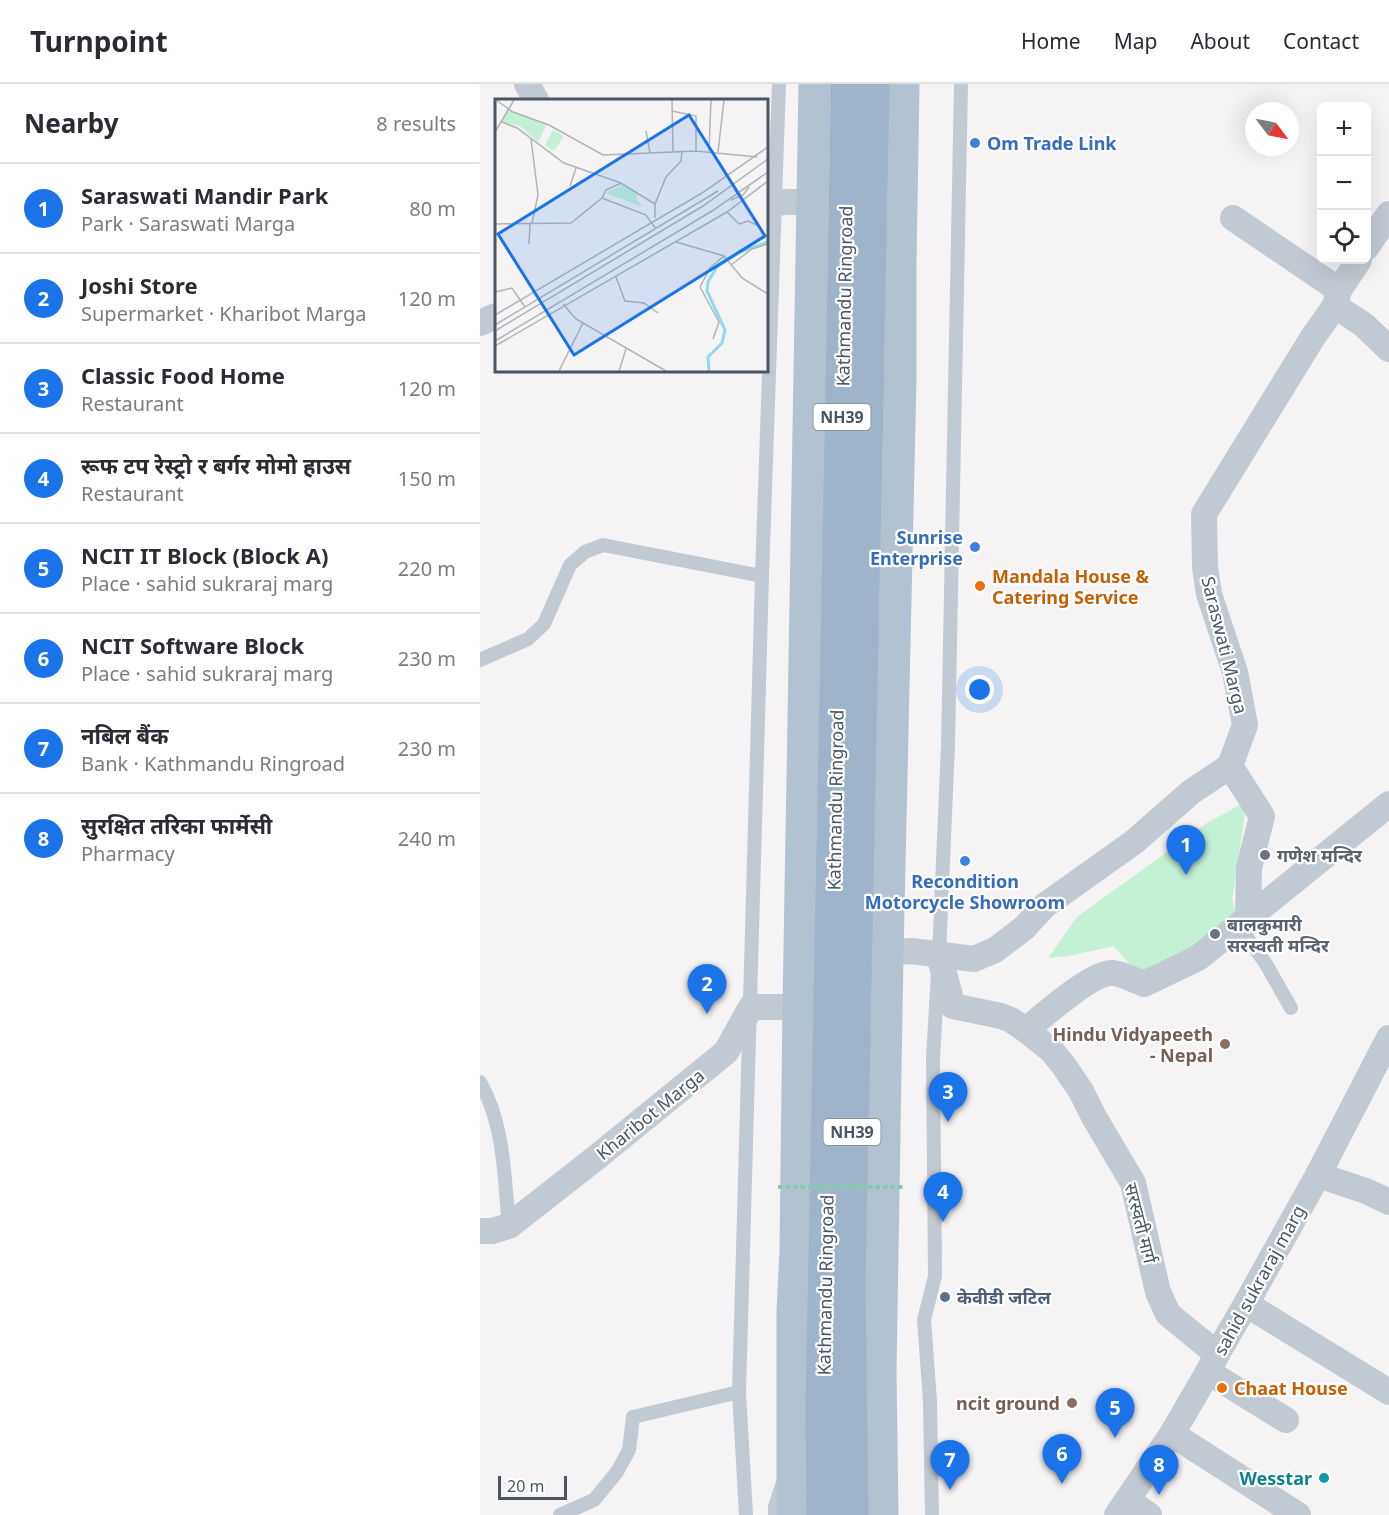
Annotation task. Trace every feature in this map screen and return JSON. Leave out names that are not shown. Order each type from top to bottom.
[{"type":"highway","name":"Kathmandu Ringroad","points":[[848,84],[849,1282],[852,1515]]},
{"type":"highway","name":"Kathmandu Ringroad","points":[[823,1515],[823,1396],[873,84]]},
{"type":"main road","points":[[794,1515],[793,1312],[796,1250],[815,84]]},
{"type":"main road","points":[[882,1515],[880,1372],[886,953],[900,378],[903,84]]},
{"type":"street","points":[[527,84],[535,99]]},
{"type":"street","points":[[771,203],[813,202]]},
{"type":"street","points":[[1371,241],[1389,214]]},
{"type":"street","points":[[1233,218],[1337,298],[1389,350]]},
{"type":"street","name":"Saraswati Marga","points":[[1230,766],[1245,725],[1235,672],[1209,594],[1205,567],[1204,514],[1357,264]]},
{"type":"street","points":[[480,323],[495,316]]},
{"type":"street","points":[[886,953],[911,951],[974,959],[995,950],[1024,928],[1044,906],[1134,842],[1191,792],[1230,766],[1262,816],[1249,868],[1244,922]]},
{"type":"street","points":[[939,955],[953,1006],[1001,1016],[1026,1030],[1066,998],[1100,975],[1113,973],[1144,984],[1198,958],[1389,804]]},
{"type":"street","points":[[751,1007],[799,1006]]},
{"type":"street","name":"Kharibot Marga","points":[[494,1229],[597,1157],[726,1052],[751,1007]]},
{"type":"street","name":"सरस्वती मार्ग","points":[[1026,1030],[1053,1051],[1064,1066],[1081,1091],[1094,1118],[1133,1183],[1158,1292],[1168,1314],[1212,1363],[1286,1420]]},
{"type":"street","name":"sahid sukraraj marg","points":[[1123,1508],[1172,1434],[1246,1304],[1318,1175],[1389,1038]]},
{"type":"street","points":[[1318,1175],[1366,1191],[1389,1202]]},
{"type":"street","points":[[1246,1304],[1389,1392]]},
{"type":"street","points":[[1172,1434],[1298,1515]]},
{"type":"street","points":[[1123,1508],[1149,1515]]},
{"type":"lane","points":[[768,327],[771,203],[778,84]]},
{"type":"lane","points":[[932,1515],[930,1401],[924,1320],[935,1276],[933,1058],[948,745],[961,84]]},
{"type":"lane","points":[[746,1515],[739,1392],[767,372]]},
{"type":"lane","points":[[480,660],[528,639],[544,624],[570,565],[585,552],[603,545],[762,576]]},
{"type":"lane","points":[[1244,922],[1291,1008]]},
{"type":"lane","points":[[480,1082],[495,1115],[501,1137],[494,1229]]},
{"type":"lane","points":[[560,1515],[594,1500],[617,1472],[629,1450],[633,1417],[739,1392]]},
{"type":"lane","points":[[775,1515],[775,1507],[793,1454]]},
{"type":"path","points":[[778,1186],[905,1187]]},
{"type":"green space","points":[[1247,801],[1232,899],[1237,917],[1209,939],[1139,975],[1114,946],[1048,958],[1077,917],[1207,823]]},
{"type":"place","name":"Om Trade Link","points":[[975,143]]},
{"type":"place","name":"Sunrise Enterprise","points":[[975,547]]},
{"type":"place","name":"Mandala House & Catering Service","points":[[980,586]]},
{"type":"place","name":"गणेश मन्दिर","points":[[1265,855]]},
{"type":"place","name":"Recondition Motorcycle Showroom","points":[[965,861]]},
{"type":"place","name":"Saraswati Mandir Park","points":[[1186,875]]},
{"type":"place","name":"बालकुमारी सरस्वती मन्दिर","points":[[1215,934]]},
{"type":"place","name":"Joshi Store","points":[[707,1014]]},
{"type":"place","name":"Hindu Vidyapeeth - Nepal","points":[[1225,1044]]},
{"type":"place","name":"Classic Food Home","points":[[948,1122]]},
{"type":"place","name":"रूफ टप रेस्ट्रो र बर्गर मोमो हाउस","points":[[943,1222]]},
{"type":"place","name":"केवीडी जटिल","points":[[945,1297]]},
{"type":"place","name":"Chaat House","points":[[1222,1388]]},
{"type":"place","name":"ncit ground","points":[[1072,1403]]},
{"type":"place","name":"NCIT IT Block (Block A)","points":[[1115,1438]]},
{"type":"place","name":"Wesstar","points":[[1324,1478]]},
{"type":"place","name":"NCIT Software Block","points":[[1062,1484]]},
{"type":"place","name":"नबिल बैंक","points":[[950,1490]]},
{"type":"place","name":"सुरक्षित तरिका फार्मेसी","points":[[1159,1495]]}]
